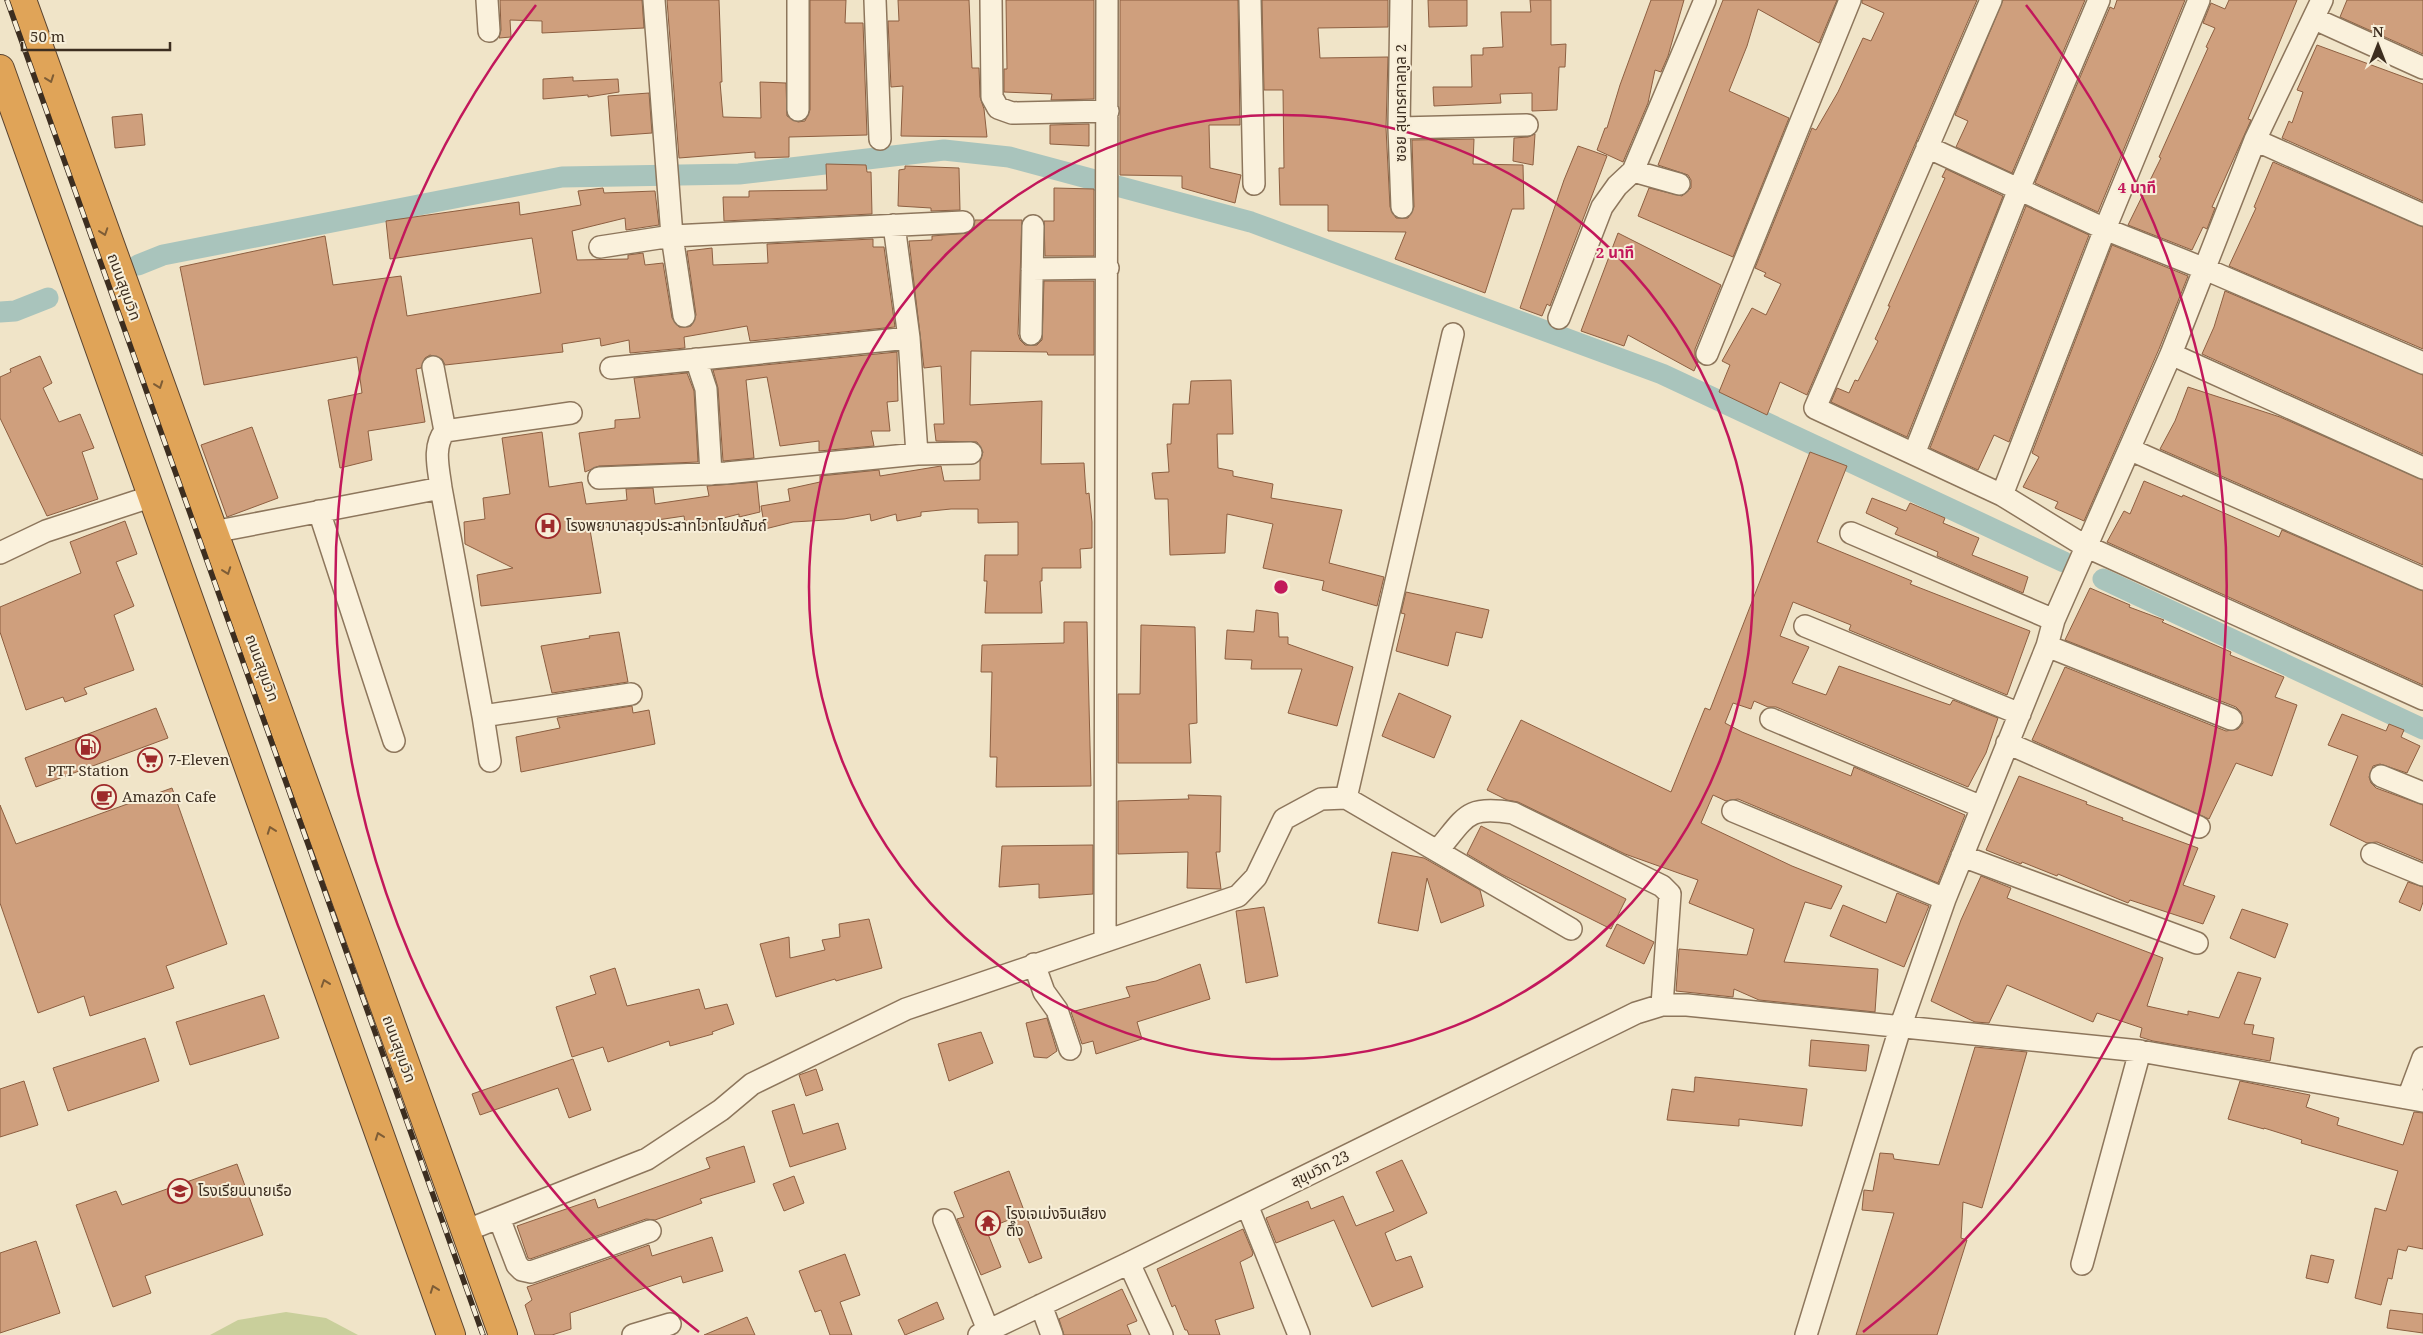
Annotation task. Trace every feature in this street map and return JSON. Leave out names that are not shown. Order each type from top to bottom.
[{"type":"highway","name":"ถนนสุขุมวิท","points":[[22,0],[503,1335]]},
{"type":"highway","points":[[0,69],[451,1335]]},
{"type":"street","points":[[487,0],[489,31]]},
{"type":"street","points":[[654,0],[672,236],[684,316]]},
{"type":"street","points":[[798,0],[798,110]]},
{"type":"street","points":[[875,0],[880,139]]},
{"type":"street","points":[[991,0],[992,97],[998,108],[1012,113],[1108,111]]},
{"type":"street","points":[[1105,940],[1108,268],[1107,0]]},
{"type":"street","points":[[1250,0],[1254,184]]},
{"type":"street","name":"ซอย สุนทรศาลทูล 2","points":[[1401,0],[1399,128],[1402,207]]},
{"type":"street","points":[[1559,318],[1602,207],[1617,186],[1633,171],[1705,0]]},
{"type":"street","points":[[1707,354],[1850,0]]},
{"type":"street","points":[[1991,0],[1815,408],[2002,496],[2085,546],[2423,698]]},
{"type":"street","points":[[1914,454],[2019,189],[2099,0]]},
{"type":"street","points":[[2002,496],[2105,229],[2199,0]]},
{"type":"street","points":[[1806,1335],[1901,1025],[1945,900],[2047,646],[2054,620],[2085,546],[2131,450],[2172,354],[2255,140],[2318,9],[2423,68]]},
{"type":"street","points":[[1399,128],[1527,125]]},
{"type":"street","points":[[2255,140],[2423,216]]},
{"type":"street","points":[[1927,147],[2105,229],[2205,269],[2423,363]]},
{"type":"street","points":[[1633,171],[1679,184]]},
{"type":"street","points":[[600,247],[672,236],[963,222]]},
{"type":"street","points":[[894,225],[909,338],[917,454]]},
{"type":"street","points":[[1031,334],[1034,226]]},
{"type":"street","points":[[1032,269],[1108,268]]},
{"type":"street","points":[[1346,798],[1453,334]]},
{"type":"street","points":[[611,368],[909,338]]},
{"type":"street","points":[[2172,354],[2423,468]]},
{"type":"street","points":[[696,359],[706,389],[712,474]]},
{"type":"street","points":[[433,367],[445,431],[440,438],[437,449],[441,488],[490,761]]},
{"type":"street","points":[[445,431],[571,414]]},
{"type":"street","points":[[2131,450],[2423,579]]},
{"type":"street","points":[[599,478],[712,474],[917,454],[971,453]]},
{"type":"street","points":[[213,532],[441,488]]},
{"type":"street","points":[[2,549],[46,531],[153,496]]},
{"type":"street","points":[[319,512],[394,741]]},
{"type":"street","points":[[1851,533],[2054,620]]},
{"type":"street","points":[[1805,626],[2020,714]]},
{"type":"street","points":[[2047,646],[2231,719]]},
{"type":"street","points":[[483,716],[631,694]]},
{"type":"street","points":[[1771,719],[1982,807]]},
{"type":"street","points":[[2007,743],[2199,827]]},
{"type":"street","points":[[2381,776],[2423,793]]},
{"type":"street","points":[[465,1231],[647,1159],[721,1110],[752,1084],[906,1009],[1238,896],[1256,877],[1284,819],[1321,798],[1346,798],[1571,928]]},
{"type":"street","points":[[1438,850],[1467,816],[1487,809],[1513,813],[1662,886],[1670,894],[1662,1005]]},
{"type":"street","points":[[1734,811],[1945,900]]},
{"type":"street","points":[[2372,854],[2423,874]]},
{"type":"street","points":[[1962,856],[2197,943]]},
{"type":"street","points":[[1034,964],[1044,992],[1057,1010],[1070,1049]]},
{"type":"street","name":"สุขุมวิท 23","points":[[984,1333],[1622,1019],[1662,1005],[1688,1005],[1901,1025],[2140,1051],[2415,1100]]},
{"type":"street","points":[[2082,1264],[2140,1051]]},
{"type":"street","points":[[2415,1100],[2423,1058]]},
{"type":"street","points":[[1247,1205],[1299,1335]]},
{"type":"street","points":[[499,1218],[517,1265],[522,1270],[531,1272],[650,1231]]},
{"type":"street","points":[[944,1220],[984,1333]]},
{"type":"street","points":[[1129,1263],[1162,1335]]},
{"type":"street","points":[[1041,1305],[1052,1335]]},
{"type":"street","points":[[633,1335],[670,1324]]},
{"type":"green space","points":[[286,1312],[326,1318],[358,1335],[210,1335],[238,1320]]},
{"type":"building","points":[[500,0],[642,0],[644,28],[542,33],[542,21],[510,20],[511,37],[499,38],[501,30]]},
{"type":"building","points":[[667,0],[719,0],[722,82],[720,82],[723,117],[761,118],[760,82],[786,83],[787,116],[798,122],[805,121],[810,110],[810,0],[846,0],[845,23],[863,23],[867,135],[789,137],[789,157],[755,158],[755,152],[679,158]]},
{"type":"building","points":[[898,0],[969,0],[972,68],[979,68],[980,97],[984,109],[987,137],[901,136],[903,86],[891,87],[888,21],[899,21]]},
{"type":"building","points":[[1006,0],[1094,0],[1094,99],[1051,100],[1052,94],[1004,92],[1004,69],[1007,69]]},
{"type":"building","points":[[1120,0],[1238,0],[1240,125],[1209,125],[1210,168],[1241,175],[1235,203],[1182,188],[1182,176],[1120,175]]},
{"type":"building","points":[[1262,0],[1388,0],[1388,27],[1318,28],[1320,58],[1388,57],[1386,128],[1390,207],[1396,218],[1408,218],[1414,207],[1412,140],[1474,139],[1473,164],[1523,165],[1524,209],[1512,209],[1485,293],[1395,259],[1406,232],[1328,231],[1328,205],[1280,205],[1279,168],[1284,168],[1283,90],[1264,90]]},
{"type":"building","points":[[1428,0],[1467,0],[1467,26],[1429,27]]},
{"type":"building","points":[[1530,0],[1551,0],[1551,45],[1566,44],[1565,67],[1559,67],[1557,110],[1532,111],[1532,93],[1500,94],[1501,103],[1434,106],[1433,87],[1472,87],[1471,55],[1483,55],[1483,48],[1503,47],[1501,12],[1531,12]]},
{"type":"building","points":[[1651,0],[1684,0],[1668,56],[1661,72],[1655,70],[1648,103],[1623,162],[1597,150],[1605,128],[1607,128],[1620,85]]},
{"type":"building","points":[[1723,0],[1837,0],[1819,43],[1758,9],[1747,46],[1729,91],[1789,118],[1733,257],[1638,216],[1649,188],[1682,196],[1691,188],[1691,180],[1688,175],[1658,165]]},
{"type":"building","points":[[1862,0],[1977,0],[1807,395],[1780,382],[1767,415],[1719,392],[1730,365],[1722,361],[1752,308],[1766,315],[1781,284],[1764,276],[1766,273],[1755,268],[1812,128],[1816,130],[1838,92],[1863,38],[1871,41],[1884,13],[1862,3]]},
{"type":"building","points":[[2003,0],[2085,0],[2012,173],[1956,147],[1968,121],[1955,115]]},
{"type":"building","points":[[2117,0],[2185,0],[2098,212],[2035,183],[2110,7],[2114,9]]},
{"type":"building","points":[[2229,0],[2297,0],[2248,119],[2251,120],[2212,207],[2215,208],[2207,229],[2203,227],[2192,250],[2128,225],[2161,158],[2159,157],[2208,48],[2206,47],[2215,28],[2203,23],[2211,3],[2225,9]]},
{"type":"building","points":[[2347,0],[2423,0],[2423,54],[2340,17]]},
{"type":"building","points":[[2317,45],[2423,84],[2423,201],[2282,138],[2289,121],[2292,123],[2303,92],[2297,90]]},
{"type":"building","points":[[573,77],[573,81],[618,79],[619,92],[588,97],[588,95],[543,99],[543,79]]},
{"type":"building","points":[[649,93],[652,133],[611,136],[608,96]]},
{"type":"building","points":[[142,114],[145,145],[115,148],[112,117]]},
{"type":"building","points":[[1089,124],[1089,146],[1050,144],[1050,125]]},
{"type":"building","points":[[1535,134],[1533,165],[1513,161],[1514,138],[1528,137]]},
{"type":"building","points":[[1578,146],[1607,156],[1550,306],[1547,304],[1542,316],[1520,308],[1564,180]]},
{"type":"building","points":[[2273,162],[2423,227],[2423,349],[2229,266],[2256,208],[2254,207]]},
{"type":"building","points":[[826,164],[866,165],[867,172],[871,172],[872,214],[724,221],[723,197],[749,197],[749,191],[827,190]]},
{"type":"building","points":[[905,166],[959,168],[960,210],[931,211],[931,208],[898,206],[899,170],[905,169]]},
{"type":"building","points":[[1946,169],[2003,196],[1907,437],[1831,402],[1837,388],[1849,393],[1855,380],[1858,381],[1878,341],[1875,339],[1890,306],[1888,306],[1945,178],[1942,177]]},
{"type":"building","points":[[603,188],[604,193],[655,191],[659,225],[626,230],[625,218],[572,231],[577,260],[628,259],[628,255],[643,253],[645,265],[663,263],[672,318],[679,327],[691,326],[696,315],[687,251],[712,248],[713,265],[768,263],[767,244],[873,239],[873,247],[884,247],[895,327],[750,341],[747,326],[684,337],[685,348],[630,353],[629,340],[601,346],[600,338],[562,344],[563,352],[445,365],[442,359],[430,355],[425,358],[421,368],[416,369],[425,422],[368,431],[372,460],[340,468],[328,400],[362,393],[357,357],[204,385],[180,267],[325,236],[333,285],[401,276],[407,316],[541,293],[532,238],[390,259],[386,221],[519,202],[520,215],[581,205],[578,191]]},
{"type":"building","points":[[1054,188],[1094,189],[1094,256],[1045,256],[1044,221],[1054,221]]},
{"type":"building","points":[[2026,206],[2089,235],[2009,442],[1994,435],[1978,470],[1930,448]]},
{"type":"building","points":[[975,220],[1022,220],[1018,334],[1020,340],[1025,345],[1037,345],[1042,340],[1044,281],[1094,281],[1094,355],[971,351],[970,405],[1042,401],[1041,464],[1084,463],[1086,494],[1089,493],[1092,522],[1092,548],[1080,549],[1081,568],[1042,568],[1042,581],[1040,581],[1042,613],[985,613],[987,581],[984,581],[985,555],[1018,555],[1018,522],[978,523],[978,509],[951,509],[921,512],[921,516],[897,521],[896,514],[871,521],[870,514],[844,519],[793,522],[765,529],[761,506],[790,501],[788,489],[820,482],[820,476],[879,470],[880,476],[941,466],[944,481],[980,480],[980,461],[983,452],[977,442],[936,441],[934,424],[944,424],[941,366],[924,368],[909,241],[932,240],[932,236],[969,233],[974,227]]},
{"type":"building","points":[[1618,233],[1721,285],[1695,349],[1695,356],[1698,362],[1694,371],[1628,335],[1624,346],[1581,331]]},
{"type":"building","points":[[2112,245],[2188,276],[2159,349],[2084,521],[2055,508],[2058,502],[2023,487],[2039,457],[2032,453]]},
{"type":"building","points":[[2225,291],[2423,375],[2423,454],[2202,354],[2214,327]]},
{"type":"building","points":[[897,352],[898,401],[887,402],[890,431],[871,431],[874,446],[819,451],[819,441],[780,446],[767,377],[746,380],[754,458],[723,461],[718,388],[713,370]]},
{"type":"building","points":[[40,356],[52,383],[43,388],[59,422],[80,414],[94,448],[82,452],[98,499],[47,516],[0,418],[0,377],[11,372],[10,369]]},
{"type":"building","points":[[687,373],[694,391],[698,462],[599,466],[585,472],[579,433],[615,428],[615,420],[640,418],[634,378]]},
{"type":"building","points":[[1231,380],[1233,434],[1217,434],[1218,468],[1233,471],[1233,476],[1273,484],[1271,498],[1342,510],[1329,563],[1384,577],[1377,606],[1322,590],[1324,581],[1263,568],[1273,524],[1227,514],[1225,553],[1170,555],[1168,499],[1155,499],[1152,473],[1169,472],[1167,444],[1171,444],[1173,404],[1189,404],[1191,381]]},
{"type":"building","points":[[2188,387],[2280,417],[2423,480],[2423,565],[2160,449],[2175,421]]},
{"type":"building","points":[[252,427],[278,498],[227,517],[201,445]]},
{"type":"building","points":[[542,432],[549,487],[582,482],[586,504],[627,500],[626,489],[653,488],[655,504],[709,496],[707,486],[757,482],[760,512],[739,517],[739,514],[708,522],[709,526],[686,530],[684,516],[590,530],[601,593],[481,606],[477,575],[513,568],[465,544],[464,522],[485,519],[483,498],[510,494],[502,438]]},
{"type":"building","points":[[1810,452],[1847,466],[1817,542],[1912,581],[1910,584],[2030,631],[2007,695],[1849,630],[1851,625],[1793,602],[1780,636],[1809,647],[1792,683],[1826,695],[1839,666],[1950,705],[1953,700],[1998,718],[1986,753],[1968,787],[1776,707],[1768,707],[1754,701],[1751,709],[1733,703],[1725,723],[1742,732],[1851,776],[1854,767],[1965,815],[1938,883],[1738,799],[1726,801],[1713,795],[1701,823],[1792,866],[1842,886],[1831,909],[1805,902],[1784,962],[1878,969],[1875,1012],[1759,1000],[1734,989],[1733,997],[1676,991],[1679,949],[1747,955],[1754,929],[1689,903],[1698,880],[1625,854],[1518,802],[1507,800],[1487,790],[1521,720],[1671,792],[1705,708],[1710,710]]},
{"type":"building","points":[[2144,481],[2182,497],[2183,495],[2279,537],[2282,530],[2423,591],[2423,685],[2107,542],[2124,511],[2130,514]]},
{"type":"building","points":[[1872,498],[1906,511],[1910,503],[1945,518],[1943,523],[1979,538],[1972,555],[2028,577],[2023,593],[1937,556],[1938,552],[1895,534],[1898,528],[1866,513]]},
{"type":"building","points":[[125,521],[137,554],[116,562],[134,606],[114,615],[134,670],[84,688],[87,694],[65,702],[63,697],[26,710],[0,632],[0,607],[81,573],[70,542]]},
{"type":"building","points":[[2090,588],[2231,652],[2230,655],[2284,677],[2275,697],[2297,705],[2272,776],[2236,763],[2209,819],[2032,740],[2065,667],[2226,731],[2238,729],[2243,723],[2241,712],[2236,707],[2065,640]]},
{"type":"building","points":[[1406,592],[1489,610],[1482,638],[1456,632],[1448,666],[1396,651],[1405,614],[1401,613]]},
{"type":"building","points":[[1256,610],[1278,613],[1279,637],[1288,637],[1288,644],[1353,667],[1337,726],[1288,713],[1302,669],[1251,669],[1252,660],[1225,659],[1227,630],[1254,632]]},
{"type":"building","points":[[1064,622],[1087,622],[1091,786],[996,787],[997,757],[990,757],[992,672],[981,672],[982,645],[1064,643]]},
{"type":"building","points":[[1141,625],[1195,627],[1197,723],[1189,724],[1191,763],[1118,763],[1118,694],[1140,694]]},
{"type":"building","points":[[619,632],[628,682],[552,693],[541,646]]},
{"type":"building","points":[[1399,693],[1451,716],[1434,758],[1382,736]]},
{"type":"building","points":[[632,706],[633,713],[649,710],[655,744],[521,772],[516,737],[560,728],[557,718]]},
{"type":"building","points":[[156,708],[168,738],[36,787],[25,758]]},
{"type":"building","points":[[2342,714],[2386,731],[2389,724],[2404,730],[2401,737],[2420,746],[2407,773],[2380,764],[2373,766],[2369,777],[2371,783],[2376,788],[2423,805],[2423,861],[2377,842],[2367,843],[2330,825],[2358,756],[2328,745]]},
{"type":"building","points":[[2019,776],[2087,802],[2086,804],[2123,818],[2122,820],[2198,848],[2183,885],[2215,896],[2203,924],[2130,900],[2128,903],[2058,874],[2057,876],[2022,862],[2021,864],[1986,850]]},
{"type":"building","points":[[172,788],[227,944],[166,966],[174,988],[90,1016],[84,996],[38,1013],[0,903],[0,805],[16,844]]},
{"type":"building","points":[[1188,795],[1221,796],[1220,852],[1216,852],[1221,889],[1187,888],[1188,852],[1118,854],[1118,801],[1189,799]]},
{"type":"building","points":[[1481,826],[1626,899],[1611,929],[1501,874],[1467,854]]},
{"type":"building","points":[[1093,845],[1093,894],[1039,898],[1039,884],[999,887],[1002,846]]},
{"type":"building","points":[[1392,852],[1424,858],[1480,890],[1484,906],[1441,923],[1427,878],[1418,931],[1378,923]]},
{"type":"building","points":[[1981,876],[2011,888],[2007,898],[2163,958],[2147,1006],[2188,1015],[2188,1011],[2219,1018],[2238,972],[2261,978],[2244,1024],[2254,1025],[2252,1034],[2274,1038],[2270,1061],[2153,1041],[2140,1037],[2142,1028],[2097,1013],[2093,1022],[2007,985],[1989,1023],[1975,1022],[1931,1001],[1961,920]]},
{"type":"building","points":[[2408,882],[2423,887],[2423,902],[2420,911],[2399,902]]},
{"type":"building","points":[[1897,893],[1929,906],[1904,967],[1830,936],[1843,905],[1886,923]]},
{"type":"building","points":[[1264,907],[1278,976],[1246,983],[1236,911]]},
{"type":"building","points":[[2242,909],[2288,924],[2275,958],[2230,938]]},
{"type":"building","points":[[869,919],[882,968],[836,981],[835,979],[776,997],[760,944],[789,937],[790,958],[825,950],[822,940],[840,937],[839,924]]},
{"type":"building","points":[[1617,924],[1654,942],[1644,964],[1606,946]]},
{"type":"building","points":[[1200,964],[1210,999],[1137,1022],[1142,1039],[1096,1054],[1093,1041],[1082,1044],[1071,1012],[1130,997],[1126,987],[1156,981]]},
{"type":"building","points":[[615,968],[627,1006],[699,989],[705,1009],[727,1004],[734,1024],[712,1032],[713,1034],[670,1046],[669,1041],[608,1062],[603,1047],[572,1057],[556,1007],[596,994],[590,976]]},
{"type":"building","points":[[264,995],[279,1038],[190,1065],[176,1022]]},
{"type":"building","points":[[1047,1018],[1057,1051],[1047,1058],[1034,1057],[1026,1023]]},
{"type":"building","points":[[981,1032],[993,1063],[949,1081],[938,1044]]},
{"type":"building","points":[[145,1038],[159,1081],[68,1111],[53,1068]]},
{"type":"building","points":[[1811,1040],[1869,1045],[1866,1071],[1809,1066]]},
{"type":"building","points":[[1975,1047],[2027,1052],[1982,1208],[1963,1202],[1961,1238],[1967,1240],[1937,1335],[1856,1335],[1894,1213],[1862,1210],[1864,1190],[1873,1191],[1880,1153],[1893,1154],[1894,1159],[1939,1165]]},
{"type":"building","points":[[573,1059],[591,1110],[569,1118],[558,1088],[480,1115],[472,1094]]},
{"type":"building","points":[[816,1069],[823,1090],[806,1096],[799,1075]]},
{"type":"building","points":[[1695,1077],[1807,1089],[1802,1126],[1739,1119],[1739,1126],[1667,1120],[1672,1089],[1694,1092]]},
{"type":"building","points":[[24,1081],[38,1125],[0,1137],[0,1089]]},
{"type":"building","points":[[2240,1081],[2310,1095],[2306,1107],[2339,1118],[2337,1125],[2403,1145],[2414,1112],[2423,1113],[2423,1249],[2408,1246],[2406,1251],[2398,1249],[2392,1279],[2388,1278],[2381,1305],[2355,1298],[2375,1208],[2386,1211],[2398,1171],[2301,1143],[2302,1140],[2264,1128],[2228,1119]]},
{"type":"building","points":[[794,1104],[803,1134],[838,1123],[846,1149],[790,1167],[772,1111]]},
{"type":"building","points":[[744,1146],[755,1182],[700,1199],[702,1203],[655,1220],[646,1219],[530,1259],[528,1258],[517,1226],[595,1199],[598,1208],[710,1168],[706,1158]]},
{"type":"building","points":[[1402,1160],[1427,1213],[1385,1233],[1396,1261],[1411,1256],[1423,1287],[1372,1307],[1334,1220],[1276,1243],[1266,1218],[1308,1201],[1311,1209],[1343,1196],[1356,1226],[1394,1211],[1376,1172]]},
{"type":"building","points":[[237,1164],[263,1235],[145,1276],[151,1293],[113,1307],[76,1205],[116,1191],[122,1205]]},
{"type":"building","name":"โรงเจเม่งจินเสียง ตึ๊ง","points":[[1009,1171],[1042,1258],[1029,1263],[1011,1219],[986,1229],[1001,1267],[981,1275],[957,1219],[964,1217],[954,1192]]},
{"type":"building","points":[[794,1176],[804,1203],[784,1211],[773,1184]]},
{"type":"building","points":[[1243,1229],[1253,1253],[1252,1256],[1240,1262],[1254,1308],[1215,1320],[1220,1335],[1189,1335],[1187,1330],[1185,1330],[1175,1305],[1172,1307],[1157,1269]]},
{"type":"building","points":[[712,1237],[723,1271],[683,1283],[681,1276],[570,1313],[571,1329],[552,1335],[535,1335],[525,1305],[532,1300],[527,1287],[649,1245],[652,1256]]},
{"type":"building","points":[[36,1241],[60,1313],[0,1333],[0,1253]]},
{"type":"building","points":[[845,1254],[860,1295],[840,1302],[852,1335],[830,1335],[821,1310],[815,1312],[799,1271]]},
{"type":"building","points":[[2311,1255],[2334,1260],[2328,1283],[2306,1278]]},
{"type":"building","points":[[1122,1289],[1137,1321],[1127,1325],[1131,1335],[1064,1335],[1059,1319]]},
{"type":"building","points":[[937,1302],[944,1319],[905,1335],[898,1320]]},
{"type":"building","points":[[2390,1310],[2423,1314],[2423,1333],[2387,1328]]},
{"type":"building","points":[[747,1317],[755,1335],[704,1335]]},
{"type":"waterway","points":[[138,265],[163,255],[562,177],[739,174],[944,150],[1009,157],[1251,222],[1662,374],[2064,562]]},
{"type":"waterway","points":[[0,312],[15,311],[48,298]]},
{"type":"waterway","points":[[2103,579],[2423,729]]},
{"type":"railway","points":[[7,0],[483,1335]]},
{"type":"place","name":"โรงพยาบาลยุวประสาทไวทโยปถัมถ์","points":[[548,526]]},
{"type":"place","name":"PTT Station","points":[[88,747]]},
{"type":"place","name":"7-Eleven","points":[[150,760]]},
{"type":"place","name":"Amazon Cafe","points":[[104,797]]},
{"type":"place","name":"โรงเรียนนายเรือ","points":[[180,1191]]},
{"type":"place","name":"โรงเจเม่งจินเสียง ตึ๊ง","points":[[988,1223]]}]
